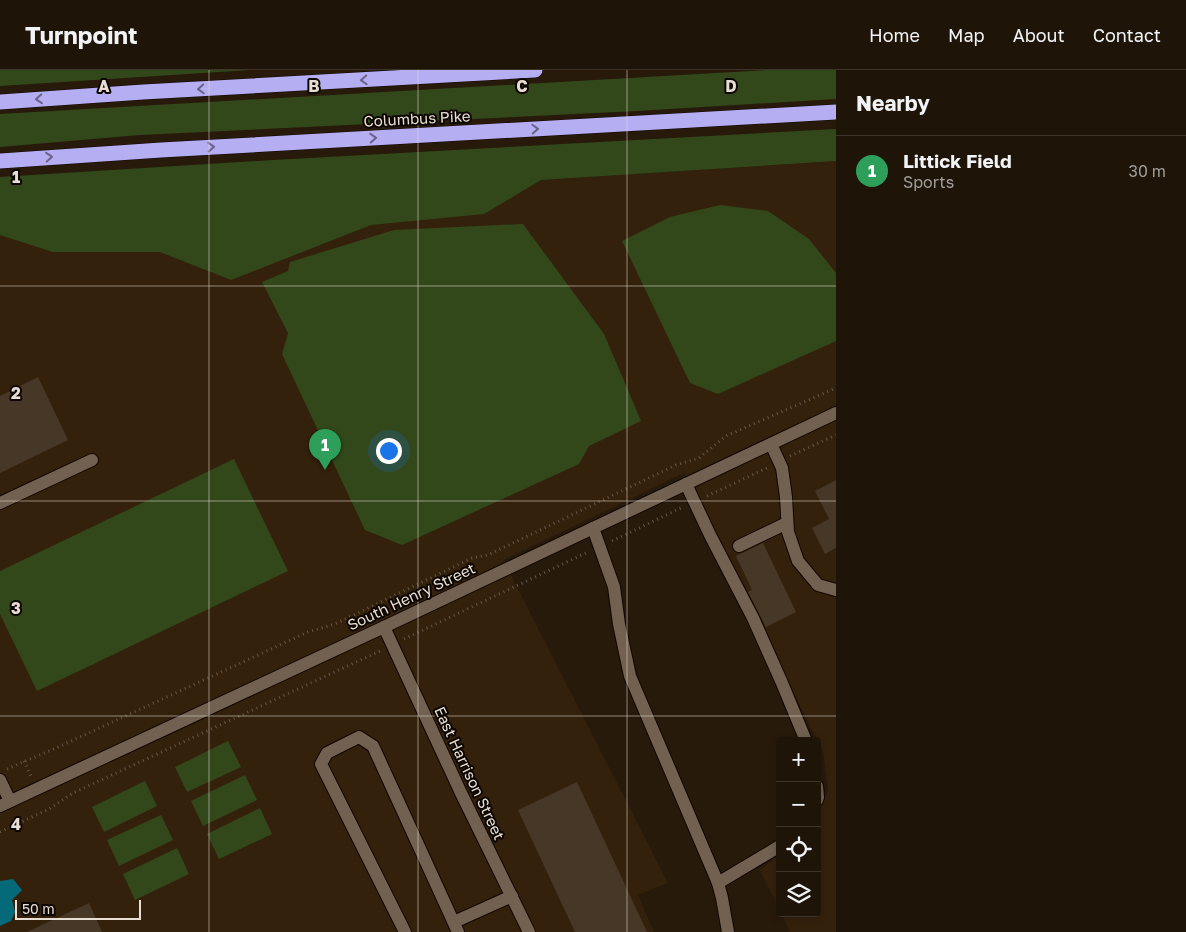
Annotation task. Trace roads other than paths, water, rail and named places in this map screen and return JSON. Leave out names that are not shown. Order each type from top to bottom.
[{"type":"highway","points":[[0,102],[534,70]]},
{"type":"highway","name":"Columbus Pike","points":[[0,161],[161,150],[836,112]]},
{"type":"street","name":"South Henry Street","points":[[5,804],[836,413]]},
{"type":"street","points":[[771,444],[782,468],[788,532],[798,562],[818,584],[836,590]]},
{"type":"street","points":[[0,503],[92,460]]},
{"type":"street","points":[[686,484],[753,618],[804,737]]},
{"type":"street","points":[[739,546],[787,523]]},
{"type":"street","points":[[593,528],[614,587],[619,624],[630,676],[718,882],[728,932]]},
{"type":"street","name":"East Harrison Street","points":[[384,627],[529,932]]},
{"type":"street","points":[[405,932],[321,764],[327,752],[358,737],[373,746],[457,927],[512,896]]},
{"type":"street","points":[[0,780],[5,804]]},
{"type":"street","points":[[718,882],[776,848]]},
{"type":"water","points":[[13,879],[22,890],[12,900],[15,912],[11,921],[0,926],[0,881]]},
{"type":"place","name":"Littick Field","points":[[325,470]]}]
